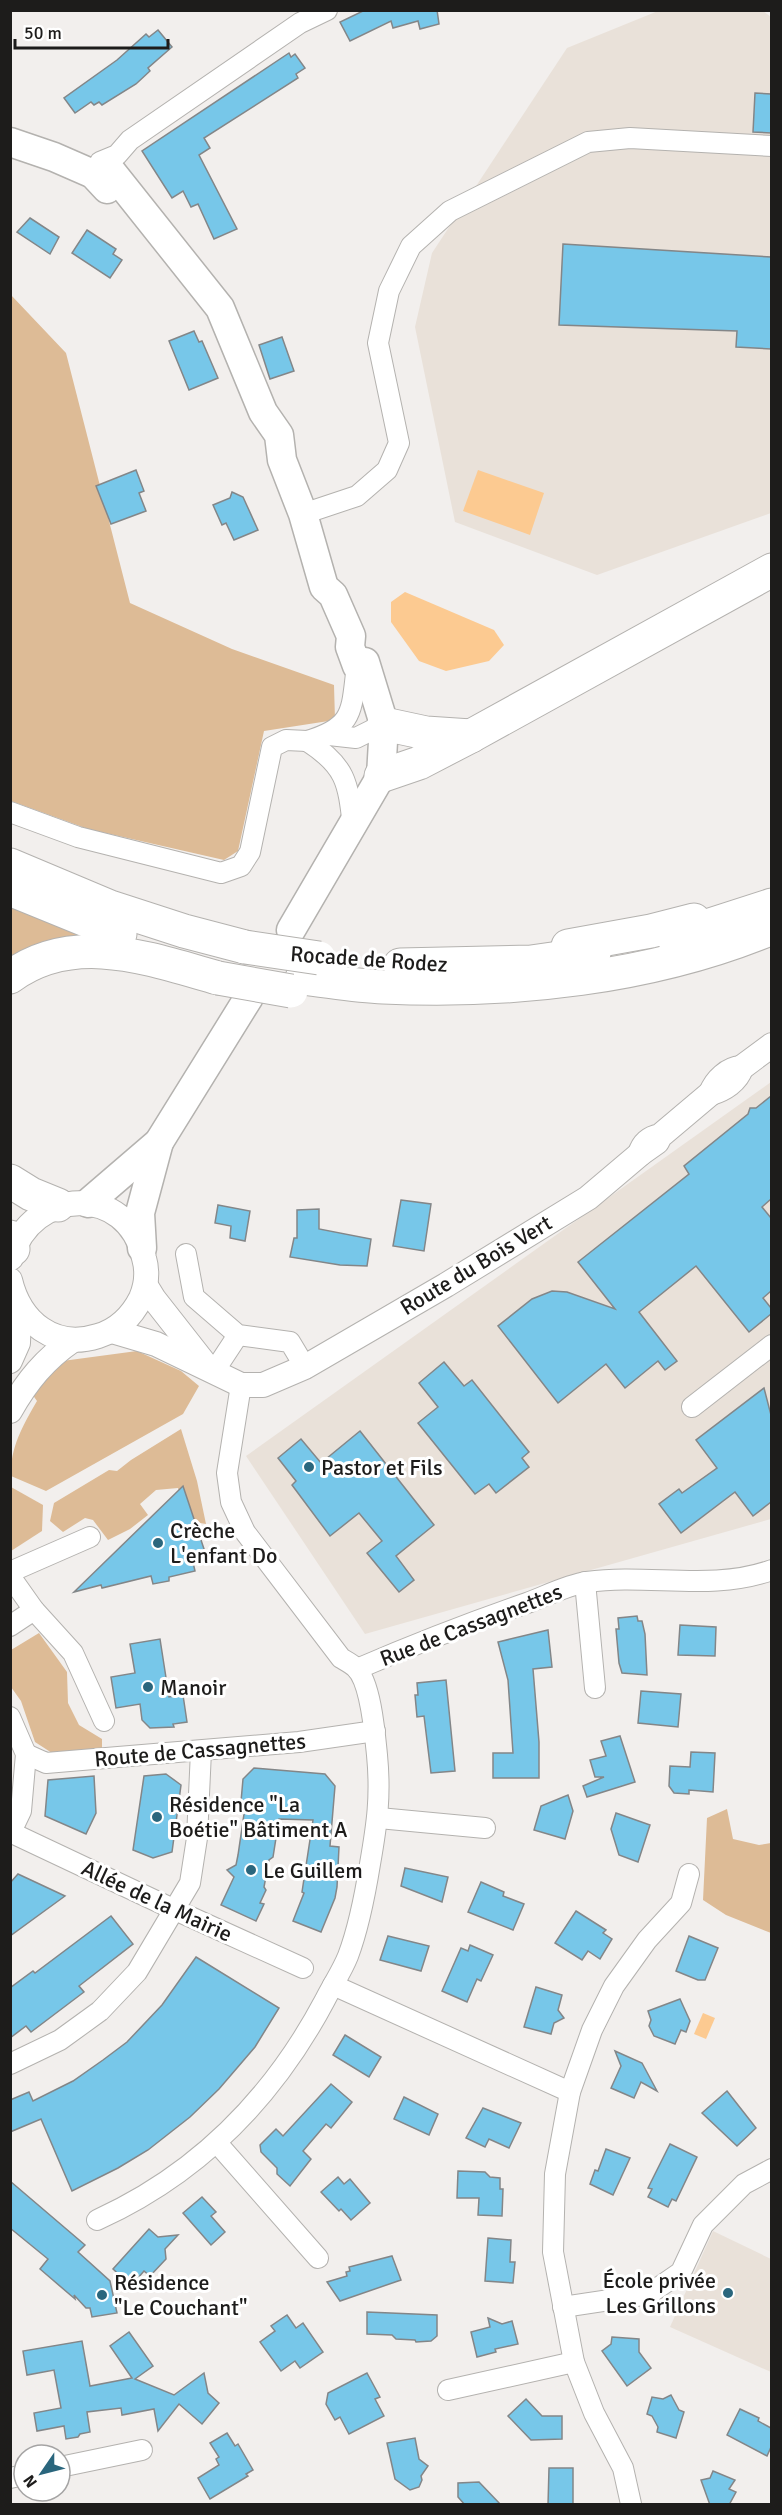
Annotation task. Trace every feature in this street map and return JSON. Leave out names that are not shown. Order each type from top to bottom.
[{"type":"highway","points":[[381,776],[419,763],[471,736],[739,590],[771,570]]},
{"type":"highway","points":[[739,590],[771,584]]},
{"type":"highway","points":[[384,724],[426,733],[471,736]]},
{"type":"highway","name":"Rocade de Rodez","points":[[10,865],[110,907],[184,931],[231,963]]},
{"type":"highway","points":[[444,965],[495,954],[575,945],[651,931],[718,914],[771,892]]},
{"type":"highway","name":"Rocade de Rodez","points":[[19,893],[125,936],[197,958],[381,987],[452,989],[538,984],[646,966],[741,941],[771,928]]},
{"type":"highway","name":"Rocade de Rodez","points":[[304,976],[392,965],[531,962],[624,949],[682,935],[771,905]]},
{"type":"highway","points":[[10,977],[46,958],[65,952],[89,950],[146,958],[231,963],[304,976]]},
{"type":"highway","points":[[10,1180],[31,1194],[73,1204]]},
{"type":"main road","points":[[18,147],[111,171],[220,308],[263,412],[266,447],[282,460],[314,549],[336,581],[333,595],[351,636],[350,647],[384,724],[381,776],[291,930]]},
{"type":"main road","points":[[142,1248],[140,1213],[159,1142],[249,997]]},
{"type":"main road","points":[[73,1204],[159,1142]]},
{"type":"street","points":[[97,168],[109,145],[130,140],[300,23],[327,10]]},
{"type":"street","points":[[303,514],[357,496],[387,470],[399,443],[378,343],[389,291],[411,246],[450,211],[588,142],[630,138],[771,146]]},
{"type":"street","points":[[329,735],[350,715],[363,673]]},
{"type":"street","points":[[10,812],[78,837],[221,873],[241,866],[250,852],[272,747],[286,740],[307,741],[329,735],[356,738],[384,724]]},
{"type":"street","points":[[307,741],[330,756],[349,787],[353,826]]},
{"type":"street","name":"Route du Bois Vert","points":[[241,1384],[263,1385],[305,1367],[588,1198],[640,1154],[642,1147],[653,1138],[660,1136],[711,1093],[714,1084],[732,1068],[741,1068],[771,1045]]},
{"type":"street","points":[[10,1361],[18,1343],[19,1308],[11,1257],[18,1238],[32,1221],[73,1204],[121,1217],[132,1229],[142,1248],[147,1270],[146,1286],[136,1308],[112,1331],[93,1338],[73,1340],[49,1334],[30,1321],[19,1308]]},
{"type":"street","points":[[186,1254],[194,1297],[238,1335],[290,1342],[305,1367]]},
{"type":"street","points":[[146,1286],[153,1299],[211,1371]]},
{"type":"street","points":[[97,2220],[131,2205],[217,2143],[258,2101],[303,2041],[348,1957],[364,1901],[379,1818],[379,1776],[375,1731],[364,1680],[357,1669],[341,1658],[244,1532],[231,1502],[227,1473],[241,1384],[150,1342],[112,1331]]},
{"type":"street","points":[[211,1371],[238,1335]]},
{"type":"street","points":[[10,1411],[44,1361],[73,1340]]},
{"type":"street","points":[[692,1407],[771,1345]]},
{"type":"street","points":[[90,1537],[10,1574],[34,1610],[73,1653],[104,1722]]},
{"type":"street","name":"Rue de Cassagnettes","points":[[357,1669],[466,1624],[585,1582],[639,1579],[682,1582],[726,1581],[771,1570]]},
{"type":"street","name":"Rue de Cassagnettes","points":[[585,1582],[595,1688]]},
{"type":"street","points":[[10,1626],[34,1610]]},
{"type":"street","points":[[10,1717],[26,1755],[21,1811],[11,1833]]},
{"type":"street","name":"Route de Cassagnettes","points":[[26,1755],[46,1763],[299,1742],[375,1731]]},
{"type":"street","points":[[10,2064],[60,2040],[100,2011],[136,1972],[190,1883],[197,1838],[201,1751]]},
{"type":"street","points":[[379,1818],[485,1828]]},
{"type":"street","name":"Allée de la Mairie","points":[[11,1833],[173,1910],[303,1968]]},
{"type":"street","points":[[631,2505],[623,2468],[594,2413],[574,2362],[553,2252],[555,2174],[570,2092],[592,2030],[614,1986],[647,1940],[681,1903],[689,1874]]},
{"type":"street","points":[[333,1985],[570,2092]]},
{"type":"street","points":[[217,2143],[318,2258]]},
{"type":"street","points":[[563,2307],[650,2294],[681,2272],[703,2225],[744,2184],[771,2169]]},
{"type":"street","points":[[448,2390],[574,2362]]},
{"type":"street","points":[[72,2465],[142,2450]]},
{"type":"shaded area","points":[[658,11],[763,11],[771,17],[771,513],[597,575],[455,522],[415,327],[432,253],[567,48]]},
{"type":"shaded area","points":[[11,295],[66,353],[130,603],[232,649],[334,685],[335,720],[264,731],[238,851],[224,860],[88,829],[11,801]]},
{"type":"shaded area","points":[[478,470],[544,493],[530,535],[463,511]]},
{"type":"shaded area","points":[[405,592],[494,630],[504,645],[489,661],[446,671],[419,661],[391,622],[391,602]]},
{"type":"shaded area","points":[[10,906],[80,936],[11,965]]},
{"type":"shaded area","points":[[771,1082],[771,1519],[365,1634],[246,1456]]},
{"type":"shaded area","points":[[137,1351],[181,1371],[199,1386],[183,1414],[46,1491],[11,1476],[15,1446],[37,1401],[32,1394],[55,1362]]},
{"type":"shaded area","points":[[181,1429],[197,1481],[206,1524],[188,1521],[178,1488],[156,1490],[140,1504],[148,1515],[130,1529],[108,1540],[93,1520],[85,1518],[63,1532],[50,1521],[54,1503],[109,1470],[117,1471]]},
{"type":"shaded area","points":[[11,1487],[43,1505],[42,1531],[11,1551]]},
{"type":"shaded area","points":[[39,1633],[67,1672],[68,1703],[79,1725],[102,1739],[102,1749],[52,1753],[35,1742],[21,1701],[11,1687],[11,1650]]},
{"type":"shaded area","points":[[727,1809],[733,1839],[759,1845],[771,1843],[771,1933],[726,1915],[703,1900],[707,1818]]},
{"type":"shaded area","points":[[703,2013],[715,2018],[706,2039],[694,2034]]},
{"type":"shaded area","name":"École privée Les Grillons","points":[[713,2231],[771,2259],[771,2372],[670,2327]]},
{"type":"building","points":[[365,10],[437,10],[439,24],[420,29],[418,21],[393,28],[391,21],[350,41],[340,22]]},
{"type":"building","points":[[158,30],[172,47],[148,68],[150,71],[136,84],[102,105],[99,102],[94,105],[91,102],[75,113],[64,98],[117,60],[146,34],[149,37]]},
{"type":"building","points":[[289,53],[291,57],[295,54],[305,68],[296,74],[298,78],[204,138],[210,148],[199,155],[237,229],[214,239],[198,204],[191,207],[183,191],[172,198],[142,151]]},
{"type":"building","points":[[755,93],[771,94],[771,133],[753,132]]},
{"type":"building","points":[[30,218],[59,237],[50,254],[17,232]]},
{"type":"building","points":[[87,230],[116,249],[113,254],[122,260],[110,278],[72,253]]},
{"type":"building","points":[[563,244],[771,257],[771,349],[736,347],[737,331],[559,325]]},
{"type":"building","points":[[194,331],[199,342],[202,341],[218,378],[189,390],[169,341]]},
{"type":"building","points":[[282,337],[294,371],[270,379],[259,345]]},
{"type":"building","points":[[136,470],[144,491],[139,493],[146,511],[111,524],[96,486]]},
{"type":"building","points":[[232,492],[243,497],[258,530],[234,540],[226,523],[222,525],[213,505],[230,498]]},
{"type":"building","points":[[771,1096],[771,1199],[762,1207],[771,1218],[771,1291],[763,1298],[771,1308],[771,1314],[749,1332],[696,1266],[639,1312],[677,1361],[665,1370],[658,1361],[625,1388],[606,1364],[558,1403],[498,1326],[532,1299],[552,1291],[567,1292],[615,1309],[578,1262],[689,1174],[684,1166],[748,1114],[750,1108],[756,1108]]},
{"type":"building","points":[[401,1200],[431,1204],[424,1251],[393,1246]]},
{"type":"building","points":[[218,1205],[250,1211],[245,1241],[230,1238],[231,1226],[215,1223]]},
{"type":"building","points":[[319,1209],[319,1229],[371,1239],[367,1266],[340,1265],[290,1257],[294,1238],[297,1238],[297,1210]]},
{"type":"building","points":[[444,1362],[464,1386],[472,1380],[529,1452],[522,1458],[529,1467],[496,1493],[489,1484],[475,1494],[418,1423],[438,1407],[419,1383]]},
{"type":"building","points":[[764,1388],[771,1415],[771,1502],[753,1516],[735,1492],[681,1533],[659,1504],[679,1489],[682,1493],[717,1468],[696,1440]]},
{"type":"building","points":[[360,1431],[434,1525],[396,1556],[414,1580],[399,1592],[367,1553],[382,1541],[359,1513],[330,1536],[292,1485],[296,1481],[278,1458],[301,1439],[321,1463]]},
{"type":"building","name":"Crèche L'enfant Do","points":[[183,1486],[206,1555],[192,1558],[195,1571],[169,1577],[169,1581],[153,1584],[151,1576],[74,1592]]},
{"type":"building","points":[[637,1616],[638,1621],[642,1621],[645,1634],[647,1675],[622,1673],[619,1663],[616,1629],[619,1629],[618,1618]]},
{"type":"building","points":[[680,1625],[716,1627],[715,1656],[678,1655]]},
{"type":"building","points":[[548,1630],[552,1667],[533,1669],[539,1742],[539,1778],[493,1778],[493,1753],[513,1753],[508,1680],[498,1642]]},
{"type":"building","name":"Manoir","points":[[160,1639],[169,1697],[183,1695],[187,1722],[173,1724],[174,1727],[150,1728],[142,1720],[140,1704],[116,1708],[111,1677],[135,1673],[130,1644]]},
{"type":"building","points":[[446,1680],[455,1771],[431,1773],[424,1716],[417,1717],[415,1695],[418,1695],[417,1683]]},
{"type":"building","points":[[641,1691],[681,1694],[678,1727],[638,1723]]},
{"type":"building","points":[[620,1736],[635,1782],[587,1797],[583,1786],[604,1777],[595,1777],[590,1760],[606,1756],[601,1741]]},
{"type":"building","points":[[691,1752],[715,1753],[713,1792],[689,1790],[689,1794],[674,1793],[669,1786],[670,1766],[690,1767]]},
{"type":"building","points":[[254,1768],[325,1774],[335,1786],[330,1846],[339,1847],[337,1887],[335,1898],[321,1932],[293,1921],[304,1893],[302,1892],[313,1820],[279,1819],[273,1857],[269,1860],[264,1887],[266,1890],[260,1903],[264,1904],[256,1921],[221,1905],[234,1877],[227,1870],[236,1865],[238,1855],[244,1814],[240,1813],[243,1779]]},
{"type":"building","name":"Résidence \"La Boétie\" Bâtiment A","points":[[166,1774],[181,1785],[172,1852],[153,1858],[133,1850],[144,1776]]},
{"type":"building","points":[[94,1776],[96,1813],[86,1834],[45,1816],[48,1780]]},
{"type":"building","points":[[568,1795],[573,1811],[565,1839],[534,1830],[541,1806]]},
{"type":"building","points":[[616,1813],[650,1825],[638,1862],[619,1855],[611,1829]]},
{"type":"building","points":[[405,1868],[448,1877],[442,1902],[401,1886]]},
{"type":"building","points":[[18,1874],[65,1896],[10,1936],[10,1883]]},
{"type":"building","points":[[481,1882],[504,1892],[503,1896],[524,1904],[513,1930],[468,1912]]},
{"type":"building","points":[[576,1911],[606,1930],[603,1933],[612,1939],[600,1959],[588,1951],[582,1960],[555,1943]]},
{"type":"building","points":[[111,1916],[133,1944],[79,1986],[84,1992],[31,2032],[26,2026],[10,2038],[10,1988],[33,1971],[35,1973]]},
{"type":"building","points":[[388,1936],[429,1946],[421,1971],[380,1960]]},
{"type":"building","points":[[689,1936],[718,1948],[705,1980],[698,1980],[676,1971]]},
{"type":"building","points":[[470,1945],[493,1955],[481,1981],[477,1979],[467,2002],[442,1991],[461,1948],[468,1951]]},
{"type":"building","points":[[196,1957],[279,2008],[255,2047],[219,2089],[190,2117],[148,2150],[72,2191],[41,2119],[10,2132],[10,2100],[29,2092],[33,2101],[73,2081],[127,2042],[162,2005]]},
{"type":"building","points":[[536,1987],[562,1995],[558,2010],[564,2018],[554,2023],[551,2034],[524,2027]]},
{"type":"building","points":[[680,1999],[690,2021],[686,2032],[681,2030],[675,2044],[654,2036],[649,2026],[651,2020],[648,2011]]},
{"type":"building","points":[[345,2035],[381,2057],[369,2077],[333,2055]]},
{"type":"building","points":[[615,2051],[642,2063],[657,2091],[641,2082],[634,2098],[611,2088],[621,2066]]},
{"type":"building","points":[[331,2084],[352,2102],[331,2128],[326,2124],[303,2151],[311,2159],[290,2186],[277,2174],[277,2168],[261,2152],[260,2145],[276,2129],[283,2136]]},
{"type":"building","points":[[727,2091],[756,2128],[737,2146],[702,2113]]},
{"type":"building","points":[[404,2097],[438,2114],[429,2135],[394,2119]]},
{"type":"building","points":[[483,2108],[521,2123],[509,2148],[489,2139],[485,2147],[466,2138]]},
{"type":"building","points":[[670,2144],[697,2157],[676,2201],[672,2199],[668,2207],[648,2197],[652,2189],[648,2188]]},
{"type":"building","points":[[606,2149],[630,2158],[613,2195],[590,2184],[595,2170],[598,2171]]},
{"type":"building","points":[[458,2171],[485,2172],[490,2177],[500,2178],[500,2189],[503,2189],[502,2216],[478,2215],[479,2198],[457,2198]]},
{"type":"building","points":[[338,2177],[344,2184],[350,2179],[370,2203],[351,2220],[321,2192]]},
{"type":"building","points":[[10,2181],[85,2245],[78,2252],[110,2281],[117,2313],[92,2317],[90,2308],[86,2308],[74,2295],[75,2299],[40,2269],[48,2259],[10,2228]]},
{"type":"building","points":[[202,2197],[216,2212],[211,2216],[225,2232],[211,2245],[183,2213]]},
{"type":"building","points":[[149,2229],[158,2237],[178,2235],[165,2249],[166,2259],[150,2276],[144,2271],[131,2286],[113,2269]]},
{"type":"building","points":[[488,2238],[511,2240],[510,2262],[515,2262],[513,2283],[485,2281]]},
{"type":"building","points":[[392,2256],[401,2280],[340,2301],[327,2282],[347,2276],[346,2272],[350,2271],[349,2267]]},
{"type":"building","points":[[367,2312],[437,2315],[437,2336],[431,2341],[416,2342],[415,2340],[396,2339],[392,2335],[367,2334]]},
{"type":"building","points":[[287,2315],[296,2328],[303,2323],[323,2352],[300,2368],[295,2361],[281,2371],[260,2342],[275,2331],[271,2326]]},
{"type":"building","points":[[488,2318],[502,2324],[512,2321],[518,2344],[495,2349],[496,2352],[477,2357],[471,2332],[490,2327]]},
{"type":"building","points":[[129,2332],[153,2366],[135,2379],[174,2395],[204,2373],[208,2393],[219,2403],[202,2424],[179,2404],[158,2431],[154,2409],[122,2415],[121,2408],[87,2412],[90,2432],[80,2434],[78,2437],[66,2439],[64,2426],[37,2431],[34,2413],[61,2408],[54,2370],[27,2375],[23,2351],[82,2341],[90,2386],[132,2378],[110,2346]]},
{"type":"building","points":[[612,2337],[639,2339],[639,2352],[651,2368],[627,2386],[602,2351],[611,2344]]},
{"type":"building","points":[[367,2373],[380,2397],[375,2399],[384,2416],[349,2434],[340,2417],[335,2420],[326,2404],[328,2393]]},
{"type":"building","points":[[671,2395],[679,2410],[684,2412],[676,2438],[657,2432],[658,2427],[652,2416],[647,2414],[652,2397],[663,2399]]},
{"type":"building","points":[[526,2399],[542,2416],[562,2416],[562,2439],[531,2440],[508,2416]]},
{"type":"building","points":[[740,2409],[759,2418],[758,2421],[771,2428],[771,2447],[767,2456],[727,2435]]},
{"type":"building","points":[[227,2433],[235,2446],[238,2444],[253,2470],[246,2474],[248,2476],[210,2499],[198,2478],[219,2465],[216,2459],[219,2457],[210,2443]]},
{"type":"building","points":[[415,2438],[419,2459],[428,2466],[421,2476],[419,2487],[410,2490],[395,2479],[387,2443]]},
{"type":"building","points":[[549,2468],[573,2468],[573,2505],[548,2505]]},
{"type":"building","points":[[713,2471],[735,2480],[729,2489],[736,2492],[729,2505],[710,2505],[701,2480],[710,2478]]},
{"type":"building","points":[[479,2482],[501,2505],[465,2505],[458,2497],[458,2483]]},
{"type":"place","name":"Pastor et Fils","points":[[309,1467]]},
{"type":"place","name":"Crèche L'enfant Do","points":[[158,1543]]},
{"type":"place","name":"Manoir","points":[[148,1687]]},
{"type":"place","name":"Résidence \"La Boétie\" Bâtiment A","points":[[157,1817]]},
{"type":"place","name":"Le Guillem","points":[[251,1870]]},
{"type":"place","name":"École privée Les Grillons","points":[[728,2293]]},
{"type":"place","name":"Résidence \"Le Couchant\"","points":[[102,2295]]}]
